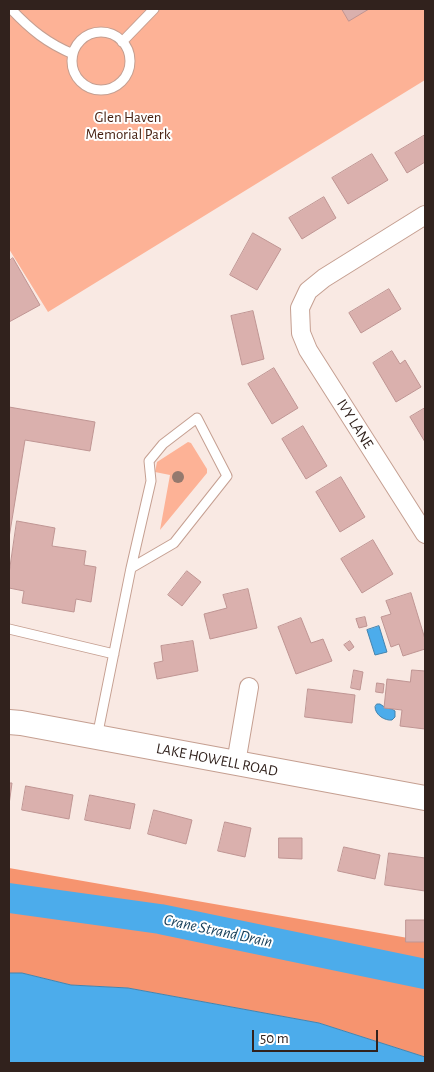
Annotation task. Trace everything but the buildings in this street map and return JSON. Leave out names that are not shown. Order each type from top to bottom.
[{"type":"street","name":"IVY LANE","points":[[425,215],[324,278],[308,291],[300,308],[301,333],[308,350],[425,534]]},
{"type":"street","points":[[236,763],[248,687]]},
{"type":"street","name":"LAKE HOWELL ROAD","points":[[9,722],[21,722],[425,798]]},
{"type":"lane","points":[[11,9],[36,33],[56,47],[73,54]]},
{"type":"lane","points":[[122,42],[154,9]]},
{"type":"lane","points":[[108,33],[122,42],[130,56],[129,69],[122,81],[110,89],[96,90],[83,83],[75,72],[73,62],[73,54],[81,41],[94,34],[108,33]]},
{"type":"lane","points":[[97,737],[130,568],[151,481],[149,461],[163,444],[196,418],[228,476],[174,543],[130,568]]},
{"type":"lane","points":[[9,629],[114,654]]},
{"type":"green space","name":"Glen Haven Memorial Park","points":[[9,9],[425,9],[425,80],[48,312],[9,249]]},
{"type":"green space","points":[[188,442],[191,443],[207,469],[207,473],[160,530],[170,475],[155,472],[157,462]]},
{"type":"shaded area","points":[[9,868],[425,941],[425,1057],[319,1023],[128,988],[71,985],[22,973],[9,973]]},
{"type":"water","points":[[379,626],[387,652],[375,655],[367,630]]},
{"type":"water","points":[[377,704],[395,711],[395,717],[392,720],[386,720],[381,717],[375,710]]},
{"type":"water","points":[[9,973],[22,973],[71,985],[128,988],[319,1023],[425,1057],[425,1063],[9,1063]]},
{"type":"waterway","name":"Crane Strand Drain","points":[[9,898],[160,919],[425,974]]}]
